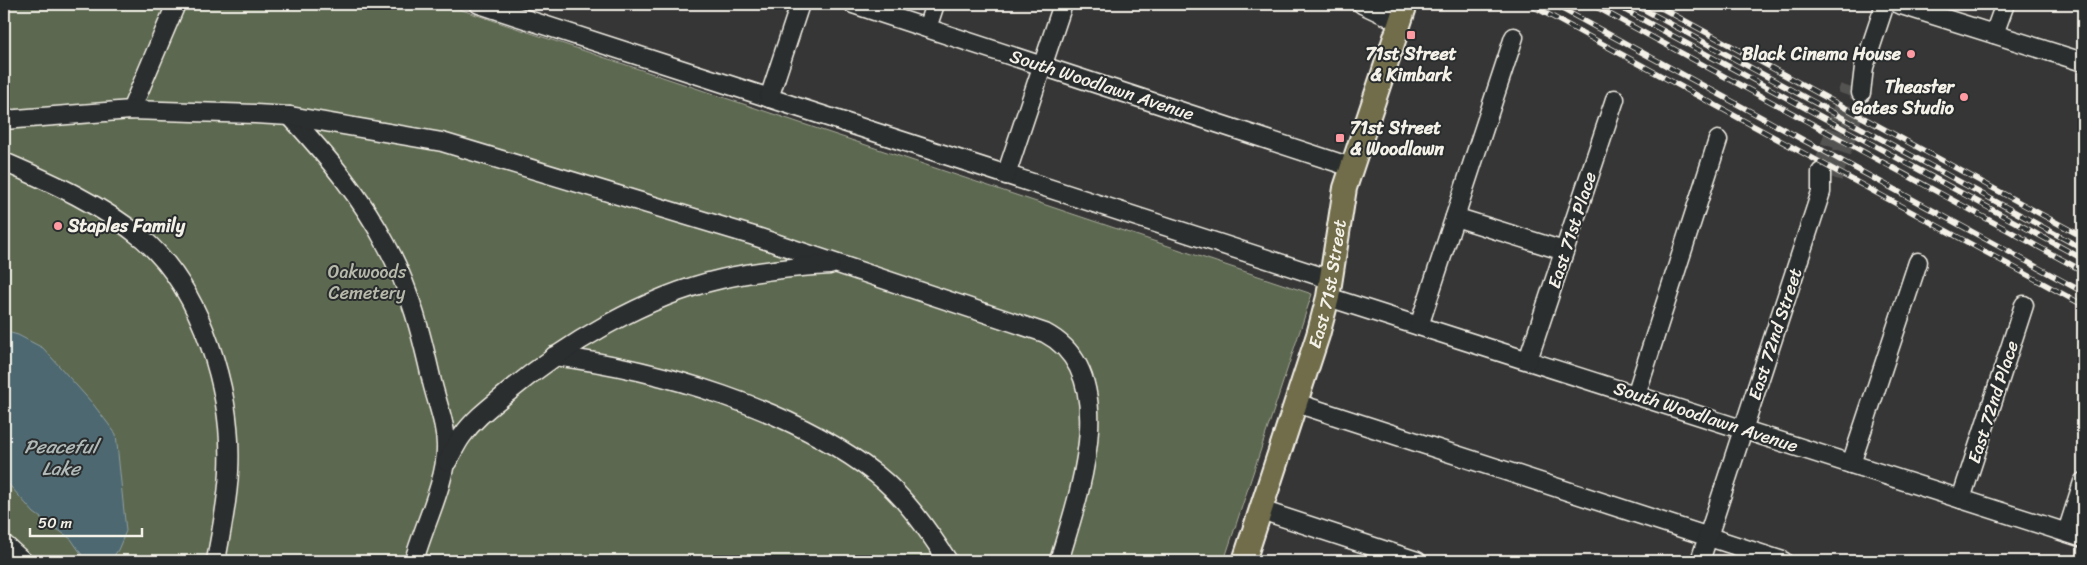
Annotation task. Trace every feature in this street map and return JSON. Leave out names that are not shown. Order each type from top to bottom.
[{"type":"main road","name":"East 71st Street","points":[[1244,561],[1296,403],[1330,288],[1340,215],[1351,167],[1402,13]]},
{"type":"street","points":[[131,110],[176,4]]},
{"type":"street","name":"South Woodlawn Avenue","points":[[479,4],[1006,175],[1330,288],[1419,326],[2083,538]]},
{"type":"street","points":[[769,98],[800,4]]},
{"type":"street","name":"South Woodlawn Avenue","points":[[853,4],[1351,167]]},
{"type":"street","points":[[927,28],[935,4]]},
{"type":"street","points":[[1006,175],[1063,4]]},
{"type":"street","points":[[1362,4],[1402,13]]},
{"type":"street","points":[[1855,90],[1885,4]]},
{"type":"street","points":[[1898,4],[2083,62]]},
{"type":"street","points":[[1994,34],[2004,4]]},
{"type":"street","points":[[1419,326],[1514,37]]},
{"type":"street","name":"East 71st Place","points":[[1528,360],[1615,99]]},
{"type":"street","points":[[4,120],[131,110],[290,116],[451,144],[735,230],[1045,333],[1057,339],[1069,350],[1077,363],[1084,382],[1089,409],[1090,439],[1083,477],[1059,561]]},
{"type":"street","points":[[290,116],[318,146],[346,182],[368,212],[388,248],[407,294],[423,341],[443,427],[446,448],[445,467]]},
{"type":"street","points":[[1636,395],[1718,140]]},
{"type":"street","points":[[4,162],[40,177],[113,216],[144,240],[166,263],[187,294],[206,336],[221,383],[228,429],[229,471],[224,517],[216,561]]},
{"type":"street","name":"East 72nd Street","points":[[1700,561],[1827,175]]},
{"type":"street","points":[[1455,217],[1564,251]]},
{"type":"street","points":[[1851,464],[1918,262]]},
{"type":"street","points":[[414,561],[445,467],[462,436],[482,414],[554,356],[586,336],[624,317],[690,288],[721,279],[795,267],[837,264]]},
{"type":"street","name":"East 72nd Place","points":[[1961,499],[2024,305]]},
{"type":"street","points":[[554,356],[602,362],[664,376],[772,415],[816,435],[876,474],[896,492],[948,561]]},
{"type":"street","points":[[1296,403],[1783,561]]},
{"type":"street","points":[[2066,532],[2083,482]]},
{"type":"street","points":[[1260,510],[1417,561]]},
{"type":"street","points":[[4,544],[23,561]]},
{"type":"green space","name":"Oakwoods Cemetery","points":[[4,4],[444,4],[1312,294],[1224,561],[4,561]]},
{"type":"water","name":"Peaceful Lake","points":[[4,331],[18,335],[43,348],[93,404],[116,434],[126,531],[118,550],[111,560],[92,561],[84,558],[71,539],[34,513],[4,479]]},
{"type":"tunnel","points":[[1821,172],[1849,87]]},
{"type":"tunnel","points":[[1833,178],[1861,93]]},
{"type":"railway","points":[[1529,4],[2083,305]]},
{"type":"railway","points":[[1553,4],[2083,292]]},
{"type":"railway","points":[[1591,4],[2083,271]]},
{"type":"railway","points":[[1614,4],[2083,259]]},
{"type":"railway","points":[[1634,4],[2083,249]]},
{"type":"railway","points":[[1654,4],[2083,237]]},
{"type":"place","name":"71st Street & Kimbark","points":[[1411,35]]},
{"type":"place","name":"Black Cinema House","points":[[1911,54]]},
{"type":"place","name":"Theaster Gates Studio","points":[[1964,97]]},
{"type":"place","name":"71st Street & Woodlawn","points":[[1340,138]]},
{"type":"place","name":"Staples Family","points":[[58,226]]}]
